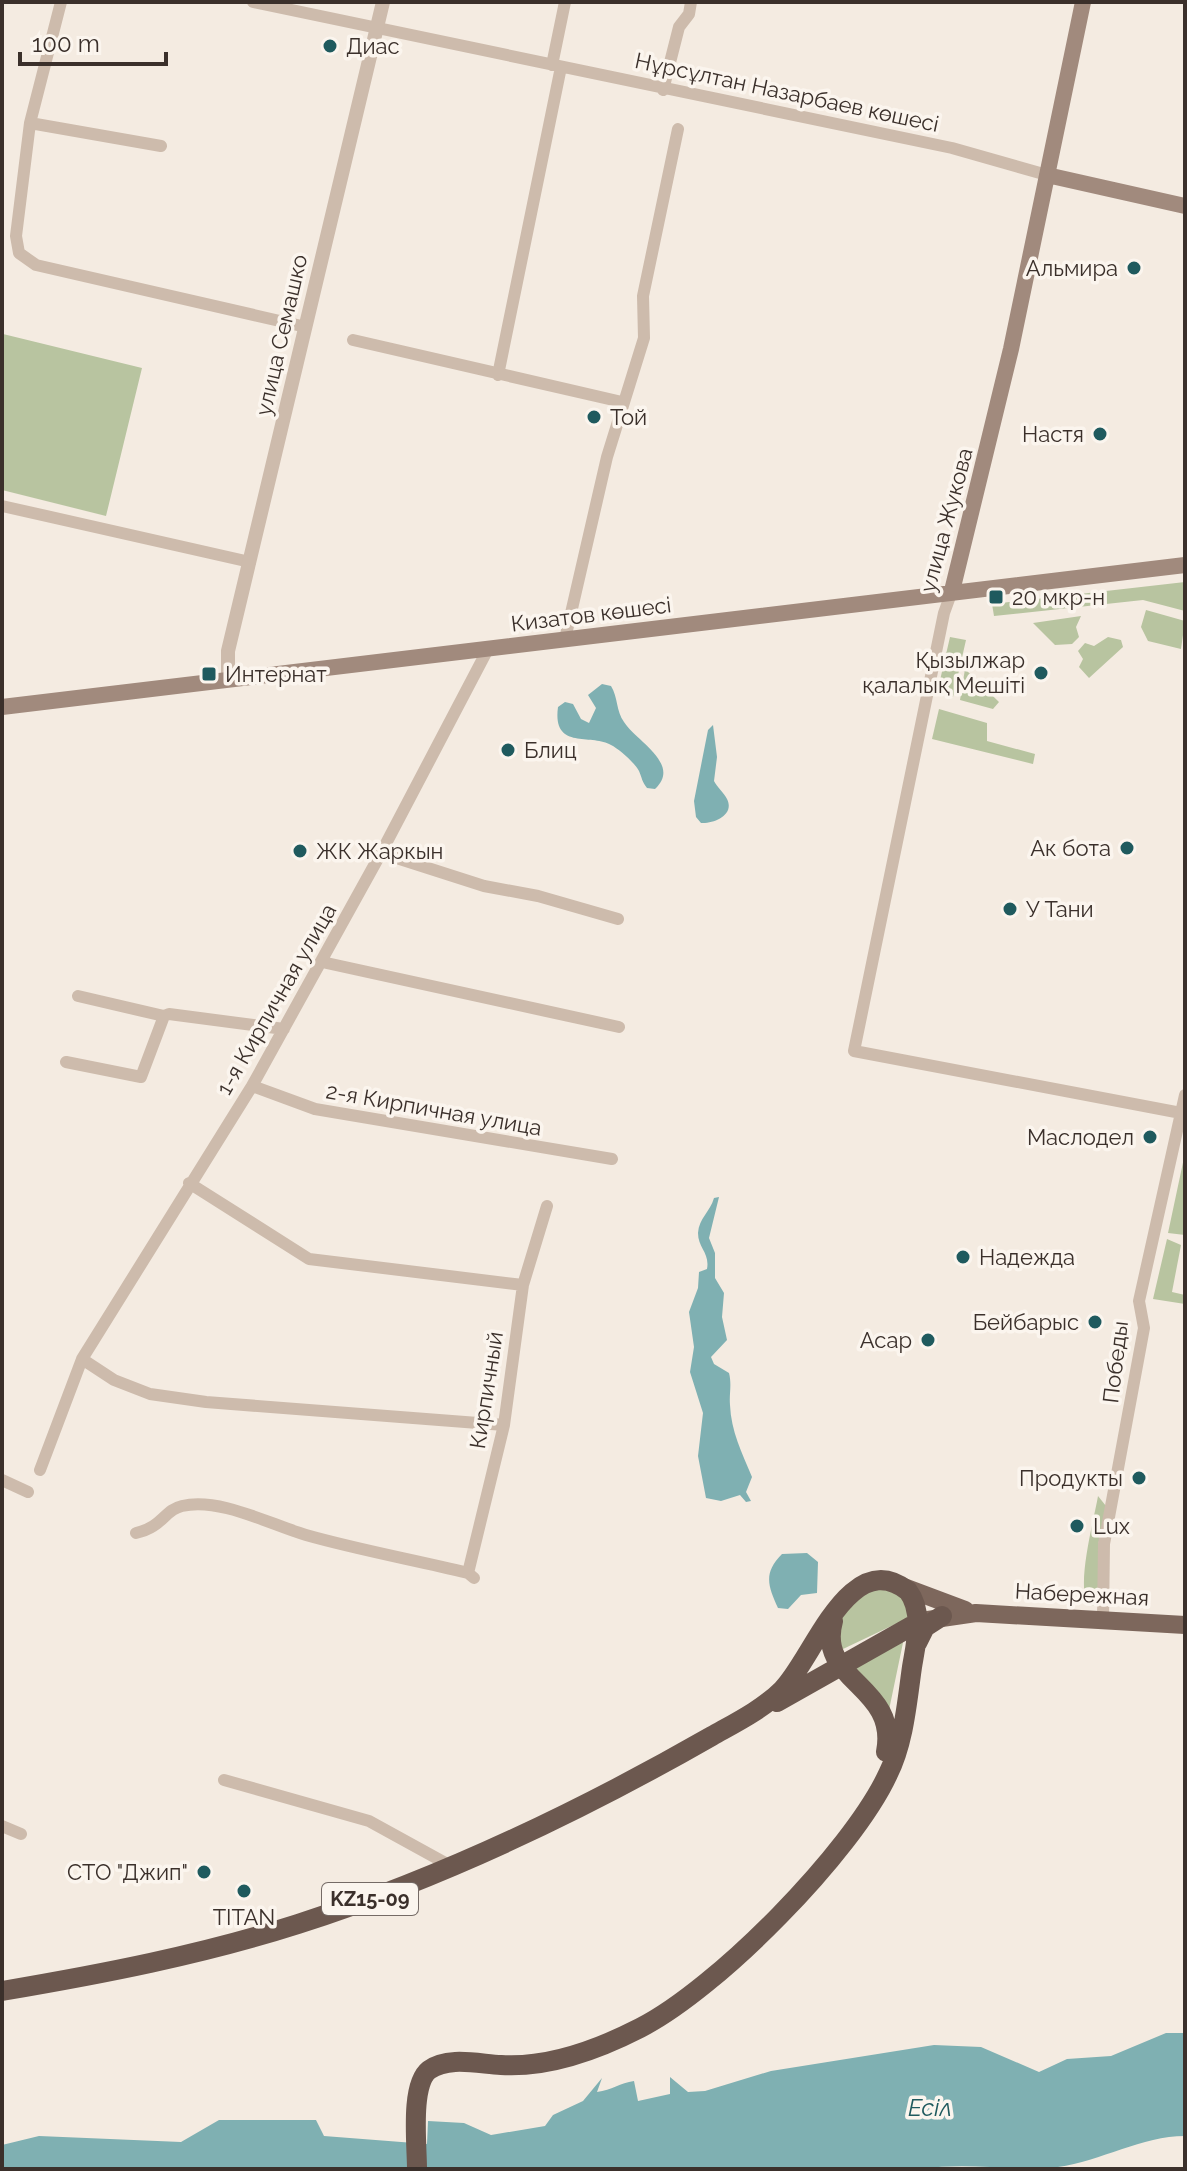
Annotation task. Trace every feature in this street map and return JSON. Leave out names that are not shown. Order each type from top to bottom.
[{"type":"highway","name":"KZ15-09","points":[[713,1736],[782,1691],[806,1660],[839,1603],[865,1584],[884,1581],[901,1586]]},
{"type":"highway","points":[[417,2169],[417,2099],[421,2079],[440,2064],[521,2065],[558,2059],[638,2029],[677,2005],[739,1955],[843,1841],[871,1804],[895,1754],[917,1623],[915,1602],[901,1586]]},
{"type":"highway","points":[[677,2005],[723,1967],[759,1928],[855,1811],[882,1766],[888,1739],[886,1717],[876,1700],[840,1667],[830,1641],[839,1603]]},
{"type":"highway","points":[[914,1655],[923,1630],[942,1616]]},
{"type":"highway","name":"KZ15-09","points":[[2,1991],[116,1971],[296,1924],[371,1899],[570,1812],[917,1623]]},
{"type":"highway","points":[[830,1641],[845,1655],[867,1652]]},
{"type":"main road","name":"улица Жукова","points":[[952,591],[1004,379],[1083,2]]},
{"type":"main road","name":"Нұрсұлтан Назарбаев көшесі","points":[[1047,175],[1185,206]]},
{"type":"main road","name":"Кизатов көшесі","points":[[2,707],[1185,565]]},
{"type":"main road","name":"Набережная","points":[[901,1586],[976,1613]]},
{"type":"main road","name":"Набережная","points":[[917,1623],[942,1616],[976,1613],[1185,1625]]},
{"type":"street","points":[[61,2],[30,123],[16,236],[19,253],[26,261],[306,327]]},
{"type":"street","name":"Нұрсұлтан Назарбаев көшесі","points":[[253,2],[952,148],[1047,175]]},
{"type":"street","name":"улица Семашко","points":[[228,679],[228,651],[383,2]]},
{"type":"street","points":[[498,375],[556,66],[565,2]]},
{"type":"street","points":[[663,90],[679,27],[689,14],[691,2]]},
{"type":"street","points":[[30,123],[161,146]]},
{"type":"street","points":[[565,639],[622,402],[644,338],[643,296],[678,129]]},
{"type":"street","points":[[353,340],[622,402]]},
{"type":"street","points":[[2,506],[250,562]]},
{"type":"street","name":"улица Жукова","points":[[952,591],[944,613],[906,785],[854,1051],[1181,1113]]},
{"type":"street","name":"1-я Кирпичная улица","points":[[40,1470],[82,1359],[252,1086],[381,853],[488,649]]},
{"type":"street","points":[[381,853],[484,886],[538,896],[618,919]]},
{"type":"street","points":[[322,962],[619,1027]]},
{"type":"street","points":[[78,996],[164,1016],[284,1029]]},
{"type":"street","points":[[66,1062],[141,1077],[164,1016]]},
{"type":"street","name":"2-я Кирпичная улица","points":[[252,1086],[315,1109],[612,1159]]},
{"type":"street","name":"Победы","points":[[1103,1618],[1104,1544],[1144,1328],[1139,1301],[1185,1095]]},
{"type":"street","points":[[189,1183],[309,1259],[523,1285]]},
{"type":"street","name":"Кирпичный","points":[[136,1533],[153,1529],[172,1510],[190,1505],[241,1511],[304,1535],[471,1576],[504,1425],[523,1285],[547,1206]]},
{"type":"street","points":[[82,1359],[114,1380],[150,1394],[206,1402],[504,1425]]},
{"type":"street","points":[[2,1480],[28,1492]]},
{"type":"street","points":[[224,1780],[369,1821],[449,1865]]},
{"type":"street","points":[[2,1826],[21,1834]]},
{"type":"green space","points":[[3,334],[142,368],[106,516],[2,490]]},
{"type":"green space","points":[[1185,582],[1185,611],[1143,600],[994,616],[992,604]]},
{"type":"green space","points":[[1146,610],[1185,621],[1181,649],[1148,641],[1141,627]]},
{"type":"green space","points":[[1081,616],[1076,627],[1079,637],[1072,644],[1055,645],[1033,623]]},
{"type":"green space","points":[[950,637],[966,640],[953,697],[941,694],[938,689]]},
{"type":"green space","points":[[1108,637],[1121,640],[1123,647],[1089,678],[1079,667],[1083,659],[1078,651],[1085,643],[1094,646]]},
{"type":"green space","points":[[965,669],[999,702],[993,709],[960,700]]},
{"type":"green space","points":[[939,709],[987,723],[987,741],[1035,754],[1033,764],[932,739]]},
{"type":"green space","points":[[1185,1153],[1185,1235],[1168,1233]]},
{"type":"green space","points":[[1167,1239],[1181,1245],[1172,1292],[1185,1295],[1185,1304],[1153,1299]]},
{"type":"green space","points":[[1098,1496],[1106,1506],[1098,1546],[1100,1592],[1096,1605],[1089,1606],[1085,1597],[1085,1570]]},
{"type":"green space","points":[[874,1589],[900,1592],[911,1612],[906,1619],[843,1649],[832,1639],[849,1603]]},
{"type":"green space","points":[[905,1633],[889,1710],[847,1666]]},
{"type":"water","points":[[602,684],[611,686],[624,722],[660,762],[662,780],[655,789],[647,788],[637,768],[614,747],[575,738],[561,730],[558,707],[565,702],[573,704],[581,719],[589,723],[596,708],[588,695]]},
{"type":"water","points":[[713,725],[717,757],[714,781],[729,805],[722,817],[701,823],[696,817],[694,801],[708,730]]},
{"type":"water","points":[[719,1197],[709,1238],[715,1253],[715,1278],[724,1293],[722,1317],[727,1340],[711,1357],[714,1364],[729,1373],[732,1424],[752,1477],[746,1492],[751,1501],[746,1502],[740,1495],[721,1501],[706,1498],[698,1456],[703,1413],[690,1372],[694,1347],[689,1312],[698,1288],[699,1272],[707,1269],[698,1233],[714,1198]]},
{"type":"water","points":[[807,1553],[818,1562],[817,1593],[801,1595],[788,1609],[778,1608],[769,1580],[772,1567],[782,1554]]},
{"type":"water","name":"Есіл","points":[[1166,2033],[1185,2033],[1185,2136],[1153,2140],[1058,2167],[2,2169],[2,2145],[39,2136],[181,2142],[219,2120],[316,2120],[324,2136],[427,2144],[428,2121],[464,2123],[491,2135],[545,2126],[553,2115],[583,2101],[602,2078],[597,2092],[634,2081],[638,2101],[670,2094],[670,2077],[688,2092],[705,2091],[771,2071],[934,2045],[981,2047],[1039,2072],[1067,2059],[1111,2056]]},
{"type":"place","name":"Диас","points":[[330,46]]},
{"type":"place","name":"Альмира","points":[[1134,268]]},
{"type":"place","name":"Той","points":[[594,417]]},
{"type":"place","name":"Настя","points":[[1100,434]]},
{"type":"place","name":"20 мкр-н","points":[[996,597]]},
{"type":"place","name":"Қызылжар қалалық Мешіті","points":[[1041,673]]},
{"type":"place","name":"Интернат","points":[[209,674]]},
{"type":"place","name":"Блиц","points":[[508,750]]},
{"type":"place","name":"Ак бота","points":[[1127,848]]},
{"type":"place","name":"ЖК Жаркын","points":[[300,851]]},
{"type":"place","name":"У Тани","points":[[1010,909]]},
{"type":"place","name":"Маслодел","points":[[1150,1137]]},
{"type":"place","name":"Надежда","points":[[963,1257]]},
{"type":"place","name":"Бейбарыс","points":[[1095,1322]]},
{"type":"place","name":"Асар","points":[[928,1340]]},
{"type":"place","name":"Продукты","points":[[1139,1478]]},
{"type":"place","name":"Lux","points":[[1077,1526]]},
{"type":"place","name":"СТО \"Джип\"","points":[[204,1872]]},
{"type":"place","name":"TITAN","points":[[244,1891]]}]
